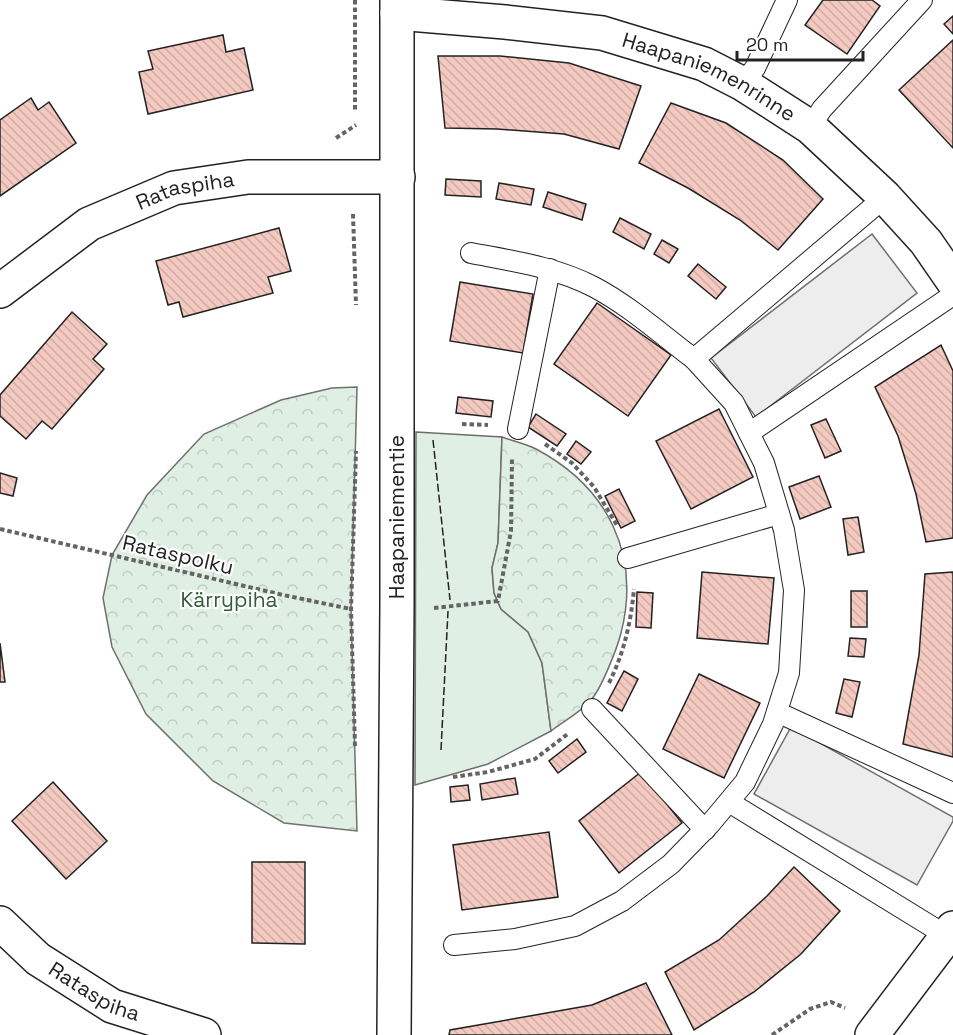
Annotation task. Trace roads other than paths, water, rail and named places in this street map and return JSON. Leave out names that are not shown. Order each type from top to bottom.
[{"type":"street","name":"Haapaniemenrinne","points":[[397,6],[602,33],[704,64],[743,84],[810,127],[885,197],[926,242],[953,280]]},
{"type":"street","name":"Haapaniementie","points":[[394,1035],[397,6]]},
{"type":"street","name":"Rataspiha","points":[[0,291],[88,224],[174,188],[248,177],[398,177]]},
{"type":"street","name":"Rataspiha","points":[[0,923],[38,959],[112,1006],[204,1035]]},
{"type":"street","points":[[875,1031],[950,932]]},
{"type":"lane","points":[[743,84],[755,68],[787,0]]},
{"type":"lane","points":[[810,127],[822,109],[922,0]]},
{"type":"lane","points":[[694,359],[885,197]]},
{"type":"lane","points":[[454,945],[515,939],[574,926],[622,901],[671,864],[705,830],[744,783],[773,724],[789,673],[794,590],[784,530],[764,463],[734,403],[694,359],[637,315],[594,287],[550,269],[471,252]]},
{"type":"lane","points":[[515,428],[550,269]]},
{"type":"lane","points":[[749,433],[953,295]]},
{"type":"lane","points":[[628,558],[779,514]]},
{"type":"lane","points":[[592,709],[705,830]]},
{"type":"lane","points":[[777,712],[953,793]]},
{"type":"lane","points":[[729,802],[950,932]]},
{"type":"park label","name":"Kärrypiha","points":[[229,600]]}]
